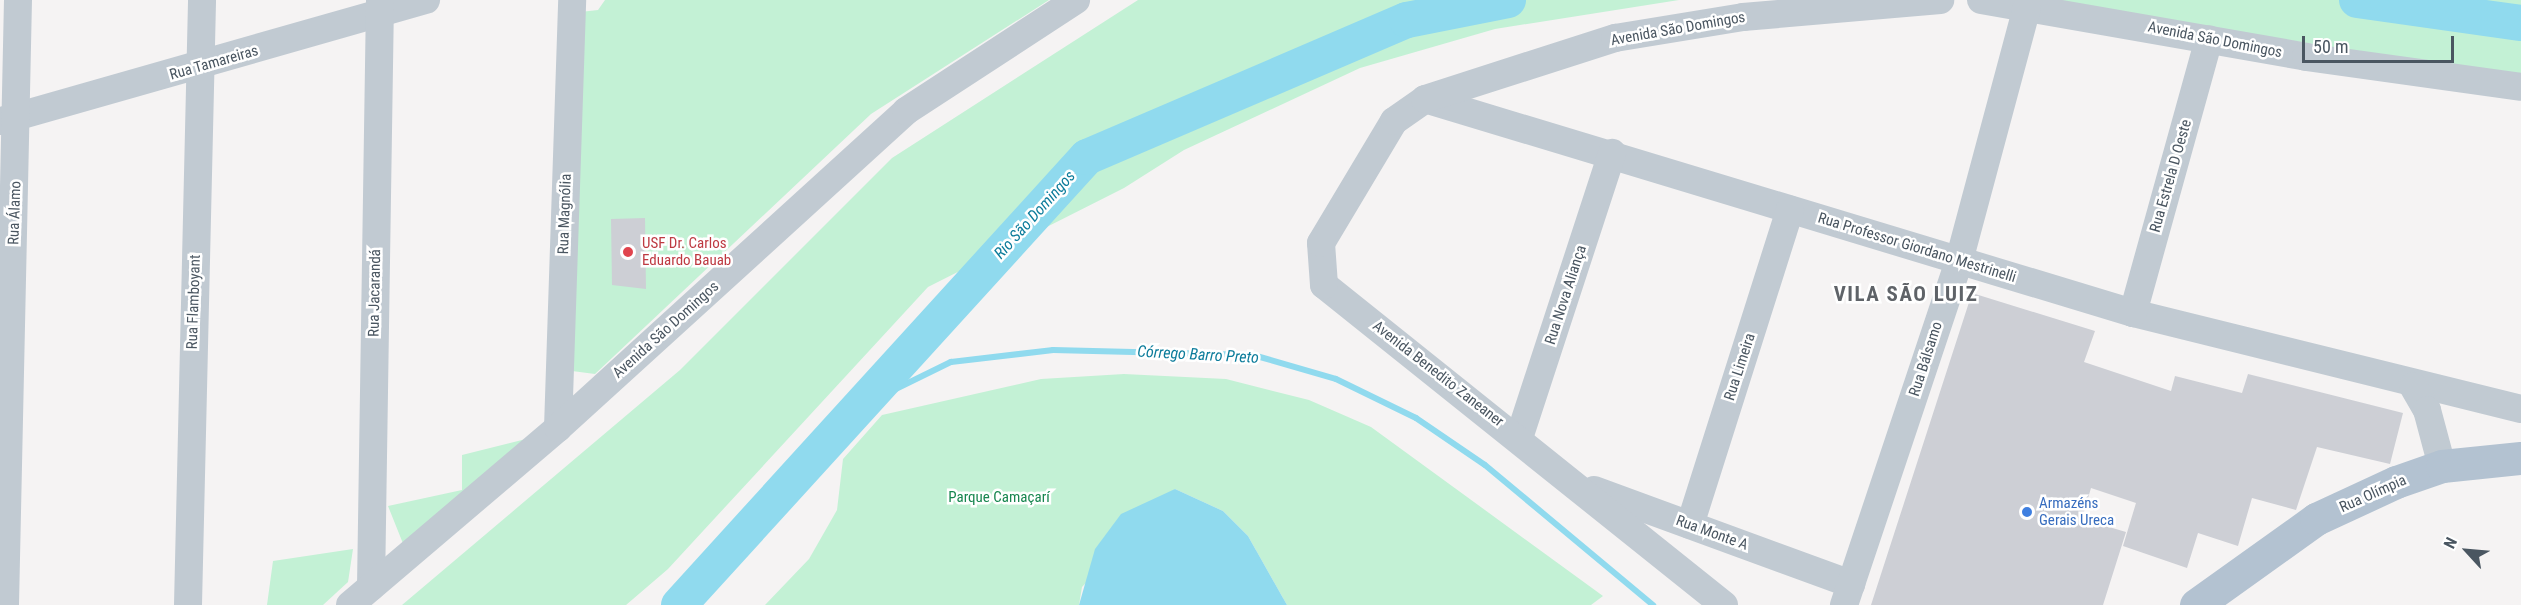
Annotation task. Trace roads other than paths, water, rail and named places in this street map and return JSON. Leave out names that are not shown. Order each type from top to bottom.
[{"type":"main road","name":"Rua Olímpia","points":[[2196,605],[2240,570],[2316,519],[2442,466],[2521,458]]},
{"type":"main road","name":"Rua Olímpia","points":[[2220,605],[2240,570]]},
{"type":"street","name":"Rua Álamo","points":[[4,605],[9,119],[18,0]]},
{"type":"street","name":"Rua Flamboyant","points":[[188,605],[202,0]]},
{"type":"street","name":"Rua Tamareiras","points":[[9,119],[200,68],[380,7],[426,0]]},
{"type":"street","name":"Rua Magnólia","points":[[558,428],[572,0]]},
{"type":"street","name":"Avenida São Domingos","points":[[360,596],[558,428],[906,111],[1076,0]]},
{"type":"street","name":"Avenida São Domingos","points":[[1425,99],[1615,38],[1743,17],[1940,0]]},
{"type":"street","name":"Avenida São Domingos","points":[[1981,0],[2209,39],[2521,87]]},
{"type":"street","name":"Rua Jacarandá","points":[[360,596],[380,7]]},
{"type":"street","name":"Rua Bálsamo","points":[[1848,594],[1959,261],[2027,7]]},
{"type":"street","name":"Rua Estrela D Oeste","points":[[2133,312],[2209,39]]},
{"type":"street","name":"Rua Professor Giordano Mestrinelli","points":[[1425,99],[1612,153],[1959,261],[2133,312],[2413,386],[2521,409]]},
{"type":"street","name":"Avenida Benedito Zaneaner","points":[[1425,99],[1394,121],[1321,243],[1324,285],[1519,438],[1724,605]]},
{"type":"street","name":"Rua Nova Aliança","points":[[1519,438],[1612,153]]},
{"type":"street","name":"Rua Limeira","points":[[1690,525],[1790,209]]},
{"type":"street","points":[[2413,386],[2427,410],[2442,466]]},
{"type":"street","name":"Rua Monte A","points":[[1573,482],[1690,525],[1848,594]]},
{"type":"water","points":[[1175,489],[1223,511],[1248,536],[1287,605],[1079,605],[1095,549],[1121,514]]},
{"type":"waterway","name":"Rio São Domingos","points":[[679,605],[1087,157],[1407,20],[1508,0]]},
{"type":"waterway","name":"Rio São Domingos","points":[[2357,0],[2521,23]]},
{"type":"waterway","name":"Córrego Barro Preto","points":[[857,408],[951,362],[1053,350],[1253,355],[1336,379],[1416,418],[1485,465],[1653,605]]},
{"type":"place","name":"USF Dr. Carlos Eduardo Bauab","points":[[628,252]]},
{"type":"place","name":"Armazéns Gerais Ureca","points":[[2027,512]]},
{"type":"district","name":"VILA SÃO LUIZ","points":[[1906,294]]},
{"type":"park label","name":"Parque Camaçarí","points":[[999,498]]}]
